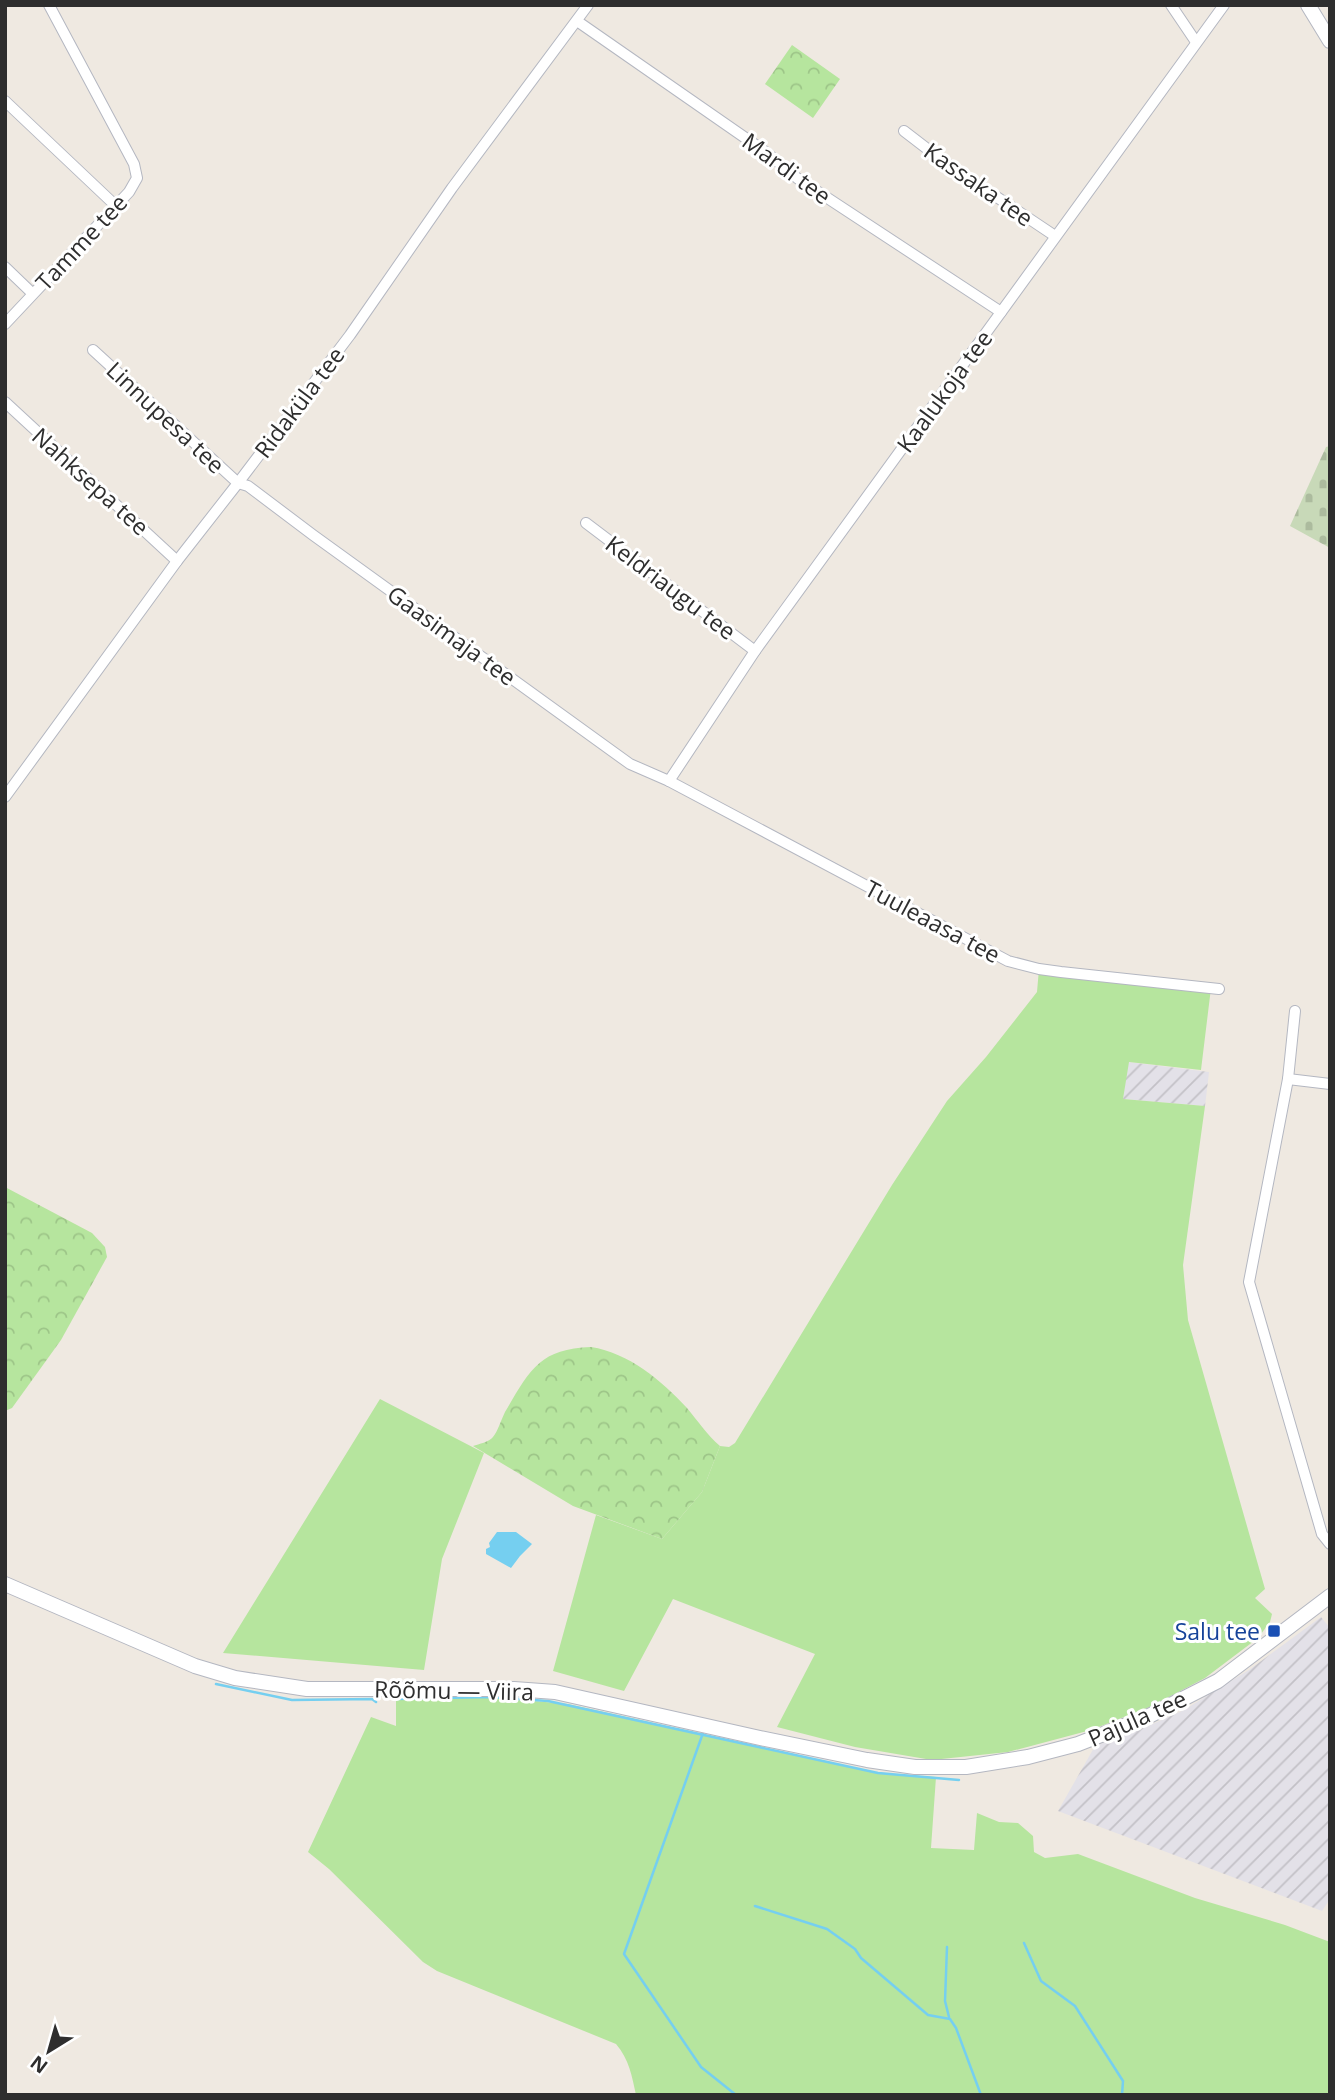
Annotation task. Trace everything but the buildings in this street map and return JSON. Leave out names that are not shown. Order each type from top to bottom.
[{"type":"street","name":"Tamme tee","points":[[5,324],[129,192],[136,178],[134,164],[49,5]]},
{"type":"street","name":"Ridaküla tee","points":[[5,797],[177,561],[349,335],[452,188],[589,5]]},
{"type":"street","points":[[1171,5],[1196,42]]},
{"type":"street","name":"Kaalukoja tee","points":[[670,781],[755,651],[1224,5]]},
{"type":"street","points":[[1308,5],[1330,41]]},
{"type":"street","name":"Mardi tee","points":[[577,21],[767,153],[797,178],[1000,312]]},
{"type":"street","points":[[5,101],[116,206]]},
{"type":"street","name":"Kassaka tee","points":[[904,131],[943,161],[1055,236]]},
{"type":"street","points":[[5,267],[32,293]]},
{"type":"street","name":"Linnupesa tee","points":[[93,350],[238,484]]},
{"type":"street","name":"Nahksepa tee","points":[[5,401],[177,561]]},
{"type":"street","name":"Gaasimaja tee","points":[[238,484],[248,486],[629,764],[670,781]]},
{"type":"street","name":"Keldriaugu tee","points":[[586,523],[755,651]]},
{"type":"street","name":"Tuuleaasa tee","points":[[670,781],[1008,961],[1061,972],[1219,989]]},
{"type":"street","points":[[1295,1011],[1289,1079],[1249,1282],[1322,1534],[1330,1544]]},
{"type":"street","points":[[1289,1079],[1330,1084]]},
{"type":"street","name":"Rõõmu — Viira","points":[[5,1584],[195,1666],[247,1680],[307,1689],[514,1689],[555,1692],[773,1741],[915,1767]]},
{"type":"street","name":"Pajula tee","points":[[915,1767],[966,1767],[1028,1757],[1079,1744],[1147,1717],[1218,1681],[1330,1596]]},
{"type":"shaded area","points":[[1128,1062],[1209,1072],[1205,1106],[1123,1099]]},
{"type":"shaded area","points":[[1321,1617],[1330,1628],[1330,1899],[1322,1911],[1058,1811],[1095,1746],[1184,1710],[1249,1670]]},
{"type":"green space","points":[[792,45],[840,79],[813,118],[765,84]]},
{"type":"green space","points":[[1330,446],[1330,548],[1290,526],[1326,447]]},
{"type":"green space","points":[[1039,969],[1211,988],[1201,1070],[1129,1062],[1123,1099],[1205,1106],[1183,1265],[1188,1320],[1265,1589],[1255,1598],[1272,1614],[1270,1622],[1258,1638],[1205,1678],[1152,1706],[1091,1730],[1008,1752],[932,1760],[855,1747],[777,1727],[815,1654],[673,1599],[624,1691],[553,1671],[596,1515],[662,1539],[702,1492],[720,1446],[729,1447],[735,1443],[892,1185],[947,1101],[1037,992]]},
{"type":"green space","points":[[5,1187],[92,1233],[105,1247],[107,1257],[61,1340],[12,1408],[5,1411]]},
{"type":"green space","points":[[591,1347],[618,1355],[655,1378],[687,1408],[720,1446],[702,1492],[662,1539],[573,1506],[473,1446],[493,1437],[522,1384],[538,1364],[559,1352]]},
{"type":"green space","points":[[380,1399],[484,1453],[442,1559],[424,1670],[223,1653]]},
{"type":"green space","points":[[489,1697],[568,1704],[878,1773],[936,1777],[931,1848],[974,1850],[977,1813],[999,1822],[1018,1823],[1033,1836],[1034,1852],[1045,1858],[1078,1854],[1195,1898],[1285,1925],[1330,1942],[1330,2095],[636,2095],[627,2062],[616,2044],[437,1971],[423,1962],[329,1869],[308,1852],[371,1717],[396,1726],[396,1699]]},
{"type":"water","points":[[497,1532],[516,1532],[532,1544],[511,1568],[486,1554],[489,1543]]},
{"type":"waterway","points":[[216,1684],[292,1700],[372,1699],[376,1702]]},
{"type":"waterway","points":[[396,1699],[489,1697],[548,1701],[878,1773],[959,1780]]},
{"type":"waterway","points":[[703,1733],[624,1954],[701,2067],[736,2095]]},
{"type":"waterway","points":[[755,1906],[827,1929],[855,1949],[861,1958],[928,2015],[950,2019],[956,2028],[981,2095]]},
{"type":"waterway","points":[[1024,1943],[1041,1981],[1075,2006],[1123,2081],[1122,2095]]},
{"type":"waterway","points":[[947,1947],[945,2001],[949,2017]]},
{"type":"place","name":"Salu tee","points":[[1274,1631]]}]
